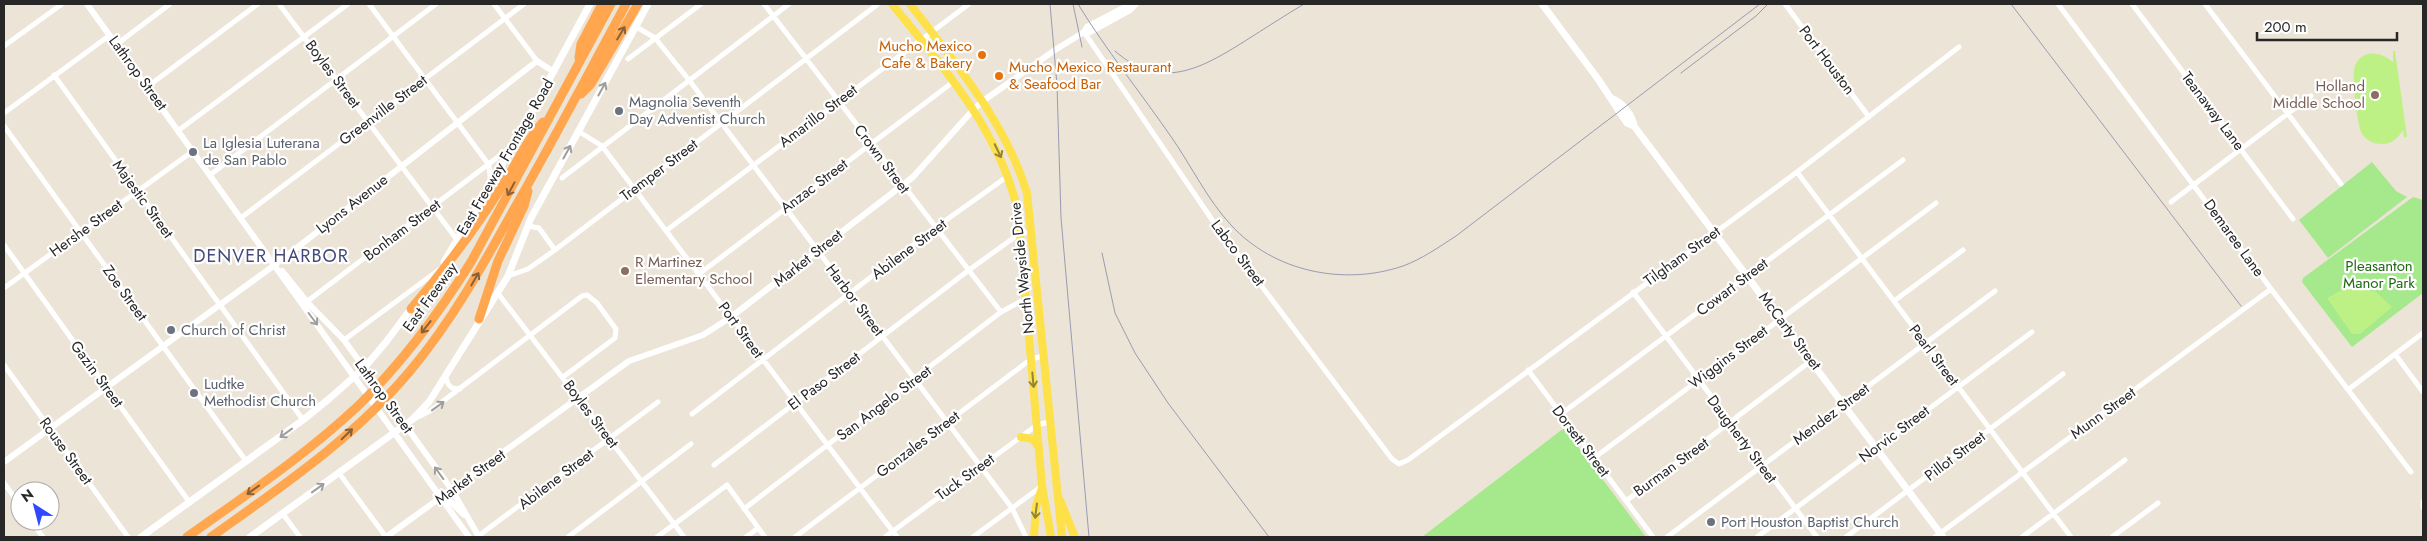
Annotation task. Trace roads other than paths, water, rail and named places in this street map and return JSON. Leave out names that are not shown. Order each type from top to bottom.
[{"type":"highway","points":[[578,65],[581,44],[602,4]]},
{"type":"highway","name":"East Freeway","points":[[187,537],[305,452],[359,405],[385,377],[441,308],[461,278],[611,4]]},
{"type":"highway","name":"East Freeway","points":[[211,537],[340,441],[394,389],[423,355],[466,294],[574,102],[626,4]]},
{"type":"highway","points":[[574,102],[591,84],[638,4]]},
{"type":"highway","points":[[410,309],[463,246],[505,182],[533,133],[551,115]]},
{"type":"highway","points":[[479,319],[498,261],[524,206],[529,182]]},
{"type":"main road","name":"East Freeway Frontage Road","points":[[141,537],[303,420],[364,368],[386,342],[440,269],[458,240],[492,177],[513,146],[590,4]]},
{"type":"main road","points":[[250,537],[413,419],[429,402],[479,319],[508,276],[528,226],[648,4]]},
{"type":"main road","name":"North Wayside Drive","points":[[892,4],[973,110],[1000,154],[1008,176],[1018,212],[1042,486],[1051,537]]},
{"type":"main road","name":"North Wayside Drive","points":[[910,4],[983,102],[1013,153],[1027,193],[1062,537]]},
{"type":"main road","name":"McCarty Street","points":[[1542,4],[1611,98],[1618,101],[1632,118],[1634,126],[1812,360],[1940,536]]},
{"type":"main road","points":[[1021,437],[1033,439],[1039,448]]},
{"type":"main road","points":[[1034,537],[1036,506],[1042,486]]},
{"type":"main road","points":[[1057,491],[1075,537]]},
{"type":"street","points":[[4,46],[62,4]]},
{"type":"street","name":"Lathrop Street","points":[[88,4],[304,303],[469,537]]},
{"type":"street","points":[[117,44],[170,4]]},
{"type":"street","points":[[148,87],[258,4]]},
{"type":"street","name":"Boyles Street","points":[[279,4],[458,240]]},
{"type":"street","points":[[179,130],[348,4]]},
{"type":"street","points":[[369,4],[489,165],[492,177],[478,173]]},
{"type":"street","points":[[210,175],[436,4]]},
{"type":"street","points":[[494,4],[537,61],[554,72]]},
{"type":"street","name":"Greenville Street","points":[[242,218],[524,4]]},
{"type":"street","points":[[628,59],[701,4]]},
{"type":"street","name":"Crown Street","points":[[764,4],[935,228],[970,270],[1000,312]]},
{"type":"street","points":[[562,178],[789,4]]},
{"type":"street","name":"Tremper Street","points":[[508,276],[528,269],[555,250],[878,4]]},
{"type":"street","name":"Amarillo Street","points":[[667,230],[969,4]]},
{"type":"street","name":"Market Street","points":[[386,537],[629,361],[703,335],[732,317],[924,167],[973,110],[983,102],[1055,50],[1084,32],[1090,32],[1130,10],[1136,4]]},
{"type":"street","name":"Port Houston","points":[[1785,4],[1869,117]]},
{"type":"street","name":"Demaree Lane","points":[[2058,4],[2271,289],[2411,472]]},
{"type":"street","name":"Teanaway Lane","points":[[2132,4],[2293,219]]},
{"type":"street","points":[[2205,4],[2341,184]]},
{"type":"street","name":"Harbor Street","points":[[636,26],[655,38],[688,80],[1012,508],[1026,537]]},
{"type":"street","name":"Labco Street","points":[[1084,32],[1217,227],[1392,459],[1399,464],[1403,462]]},
{"type":"street","points":[[4,112],[110,35]]},
{"type":"street","name":"Tilgham Street","points":[[1403,462],[1797,172],[1959,47]]},
{"type":"street","name":"Lyons Avenue","points":[[4,462],[276,264],[537,61]]},
{"type":"street","name":"Majestic Street","points":[[54,75],[303,420]]},
{"type":"street","name":"Anzac Street","points":[[699,274],[952,82]]},
{"type":"street","points":[[2171,202],[2311,96]]},
{"type":"street","name":"Zoe Street","points":[[4,126],[246,461]]},
{"type":"street","name":"Port Street","points":[[578,132],[602,146],[897,537]]},
{"type":"street","name":"Bonham Street","points":[[304,303],[513,146]]},
{"type":"street","name":"Hershe Street","points":[[4,288],[193,151]]},
{"type":"street","name":"Cowart Street","points":[[1561,414],[1667,338],[1748,275],[1903,160]]},
{"type":"street","name":"Pearl Street","points":[[1797,172],[2071,537]]},
{"type":"street","name":"Abilene Street","points":[[692,414],[935,228],[1008,176]]},
{"type":"street","name":"Wiggins Street","points":[[1594,458],[1936,203]]},
{"type":"street","points":[[528,226],[539,228],[555,250]]},
{"type":"street","name":"El Paso Street","points":[[714,465],[970,270],[1019,234],[1032,231]]},
{"type":"street","name":"Gazin Street","points":[[4,245],[190,503]]},
{"type":"street","points":[[1894,301],[1963,250]]},
{"type":"street","points":[[344,340],[440,269]]},
{"type":"street","name":"Munn Street","points":[[1940,536],[2023,472],[2271,289]]},
{"type":"street","name":"Mendez Street","points":[[1667,537],[1995,291]]},
{"type":"street","name":"Boyles Street","points":[[497,292],[684,537]]},
{"type":"street","name":"Daugherty Street","points":[[1633,292],[1817,537]]},
{"type":"street","points":[[413,419],[430,411],[582,296],[587,295],[597,302],[617,333],[616,338],[562,377]]},
{"type":"street","name":"San Angelo Street","points":[[744,509],[915,380],[1000,312],[1025,299]]},
{"type":"street","name":"Lathrop Street","points":[[304,303],[344,340],[452,490],[478,537]]},
{"type":"street","name":"Norvic Street","points":[[1756,537],[2032,332]]},
{"type":"street","points":[[2349,389],[2423,333]]},
{"type":"street","points":[[2395,354],[2423,392]]},
{"type":"street","name":"Gonzales Street","points":[[795,537],[1031,360],[1043,356]]},
{"type":"street","name":"Burman Street","points":[[1626,501],[1812,360]]},
{"type":"street","name":"Rouse Street","points":[[4,365],[128,537]]},
{"type":"street","name":"Dorsett Street","points":[[1528,370],[1653,537]]},
{"type":"street","points":[[446,374],[448,384],[452,388],[460,389]]},
{"type":"street","name":"Pillot Street","points":[[1846,537],[2063,374]]},
{"type":"street","name":"Abilene Street","points":[[478,537],[658,402]]},
{"type":"street","name":"Tuck Street","points":[[884,537],[1037,425],[1049,422]]},
{"type":"street","points":[[568,537],[691,444]]},
{"type":"street","points":[[2022,537],[2125,460]]},
{"type":"street","points":[[339,473],[386,537]]},
{"type":"street","points":[[657,537],[727,485],[765,537]]},
{"type":"street","points":[[973,537],[1042,486]]},
{"type":"street","points":[[442,498],[451,502],[471,522]]},
{"type":"street","points":[[2423,502],[2423,507]]},
{"type":"street","points":[[2112,537],[2158,503]]},
{"type":"street","points":[[283,514],[300,537]]},
{"type":"street","points":[[746,537],[757,528]]},
{"type":"railway","points":[[1050,4],[1057,85],[1061,218],[1089,537]]},
{"type":"railway","points":[[1073,4],[1082,47]]},
{"type":"railway","points":[[1078,4],[1172,138],[1214,205],[1231,225],[1248,241],[1268,254],[1289,264],[1311,271],[1357,275],[1403,266],[1424,256],[1456,236],[1760,4]]},
{"type":"railway","points":[[1115,51],[1132,63],[1149,71],[1181,72],[1213,60],[1304,4]]},
{"type":"railway","points":[[1681,73],[1756,16],[1768,4]]},
{"type":"railway","points":[[2011,4],[2241,306]]},
{"type":"railway","points":[[1102,253],[1115,313],[1135,353],[1168,403],[1269,537]]},
{"type":"place","name":"Mucho Mexico Cafe & Bakery","points":[[982,55]]},
{"type":"place","name":"Mucho Mexico Restaurant & Seafood Bar","points":[[999,76]]},
{"type":"place","name":"Holland Middle School","points":[[2375,95]]},
{"type":"place","name":"Magnolia Seventh Day Adventist Church","points":[[619,111]]},
{"type":"place","name":"La Iglesia Luterana de San Pablo","points":[[193,152]]},
{"type":"place","name":"R Martinez Elementary School","points":[[625,271]]},
{"type":"place","name":"Church of Christ","points":[[171,330]]},
{"type":"place","name":"Ludtke Methodist Church","points":[[194,393]]},
{"type":"place","name":"Port Houston Baptist Church","points":[[1711,522]]},
{"type":"district","name":"DENVER HARBOR","points":[[271,256]]},
{"type":"park label","name":"Pleasanton Manor Park","points":[[2379,274]]}]
